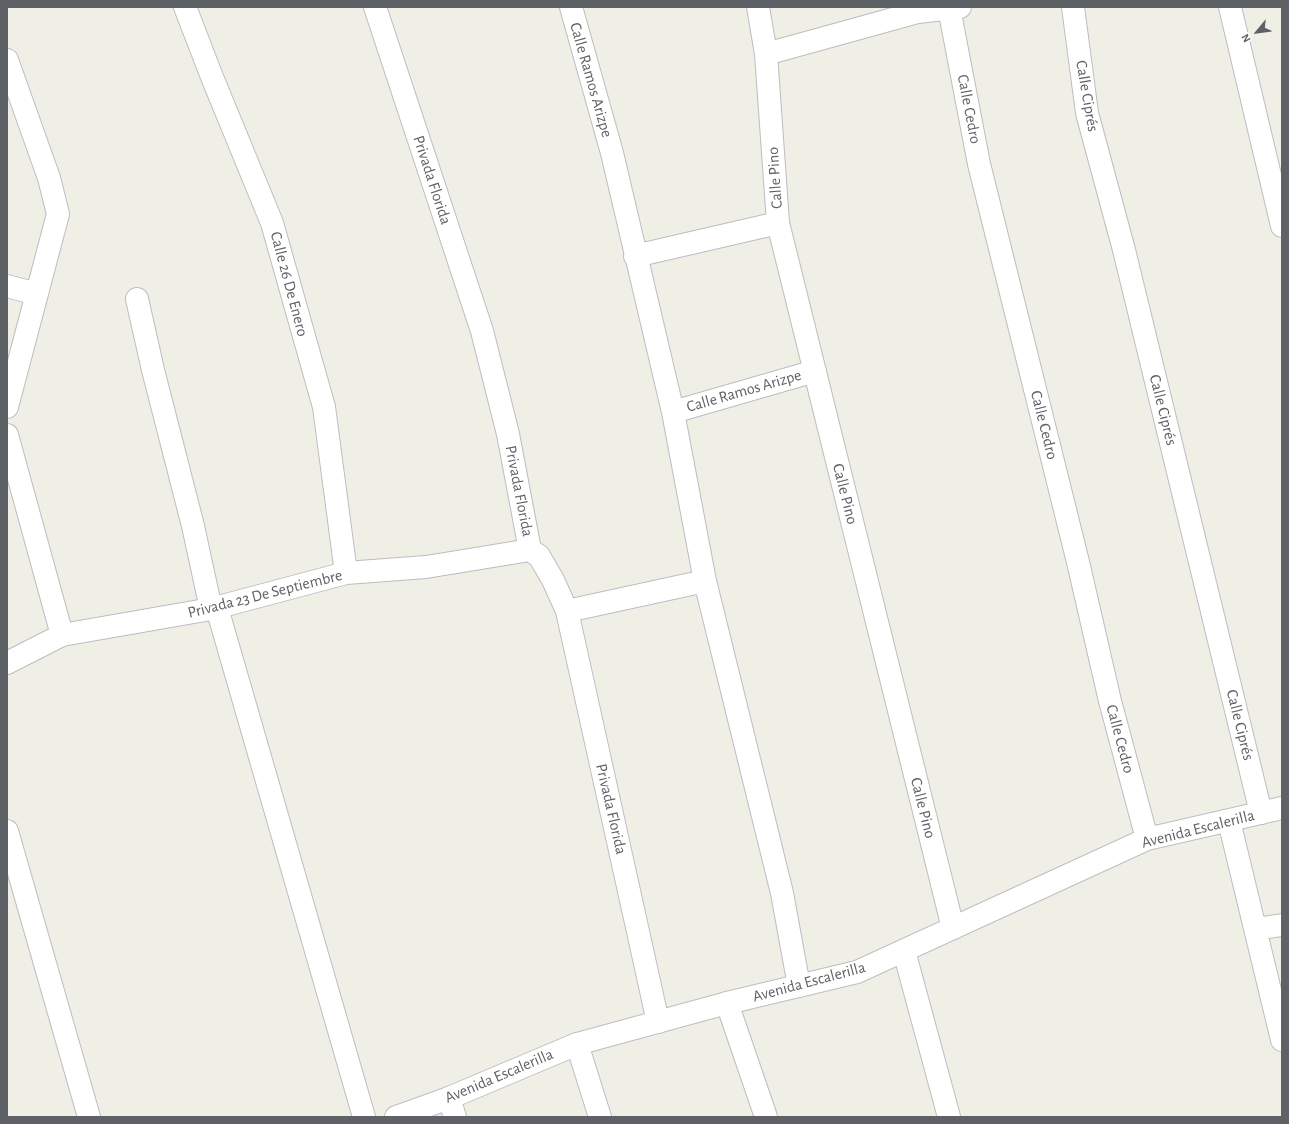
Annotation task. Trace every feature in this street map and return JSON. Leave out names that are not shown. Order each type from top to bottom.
[{"type":"street","name":"Calle 26 De Enero","points":[[185,7],[272,223],[324,408],[346,573]]},
{"type":"street","name":"Privada Florida","points":[[376,7],[482,331],[508,434],[530,550],[539,556],[553,580],[567,611],[658,1022]]},
{"type":"street","name":"Calle Ramos Arizpe","points":[[571,7],[612,153],[635,256],[673,412],[705,581],[782,893],[799,986]]},
{"type":"street","name":"Calle Pino","points":[[758,7],[766,54],[778,223],[953,928]]},
{"type":"street","name":"Calle Ciprés","points":[[1073,7],[1087,113],[1124,250],[1261,813]]},
{"type":"street","points":[[766,54],[918,9],[955,8]]},
{"type":"street","name":"Calle Cedro","points":[[955,8],[979,164],[1078,562],[1110,701],[1147,839]]},
{"type":"street","points":[[1231,12],[1282,226]]},
{"type":"street","points":[[7,60],[49,178],[58,214],[7,407]]},
{"type":"street","points":[[635,256],[778,223]]},
{"type":"street","points":[[7,286],[37,294]]},
{"type":"street","points":[[137,299],[153,370],[214,608],[364,1117]]},
{"type":"street","name":"Calle Ramos Arizpe","points":[[673,412],[815,371]]},
{"type":"street","points":[[7,435],[62,635]]},
{"type":"street","name":"Privada 23 De Septiembre","points":[[7,663],[62,635],[214,608],[346,573],[426,567],[530,550]]},
{"type":"street","points":[[567,611],[705,581]]},
{"type":"street","name":"Avenida Escalerilla","points":[[396,1117],[452,1108],[577,1044],[728,1003],[856,972],[1147,839],[1282,808]]},
{"type":"street","points":[[1229,821],[1282,1040]]},
{"type":"street","points":[[7,831],[89,1117]]},
{"type":"street","points":[[1256,929],[1282,926]]},
{"type":"street","points":[[904,950],[950,1117]]},
{"type":"street","points":[[728,1003],[766,1117]]},
{"type":"street","points":[[577,1044],[600,1117]]}]
